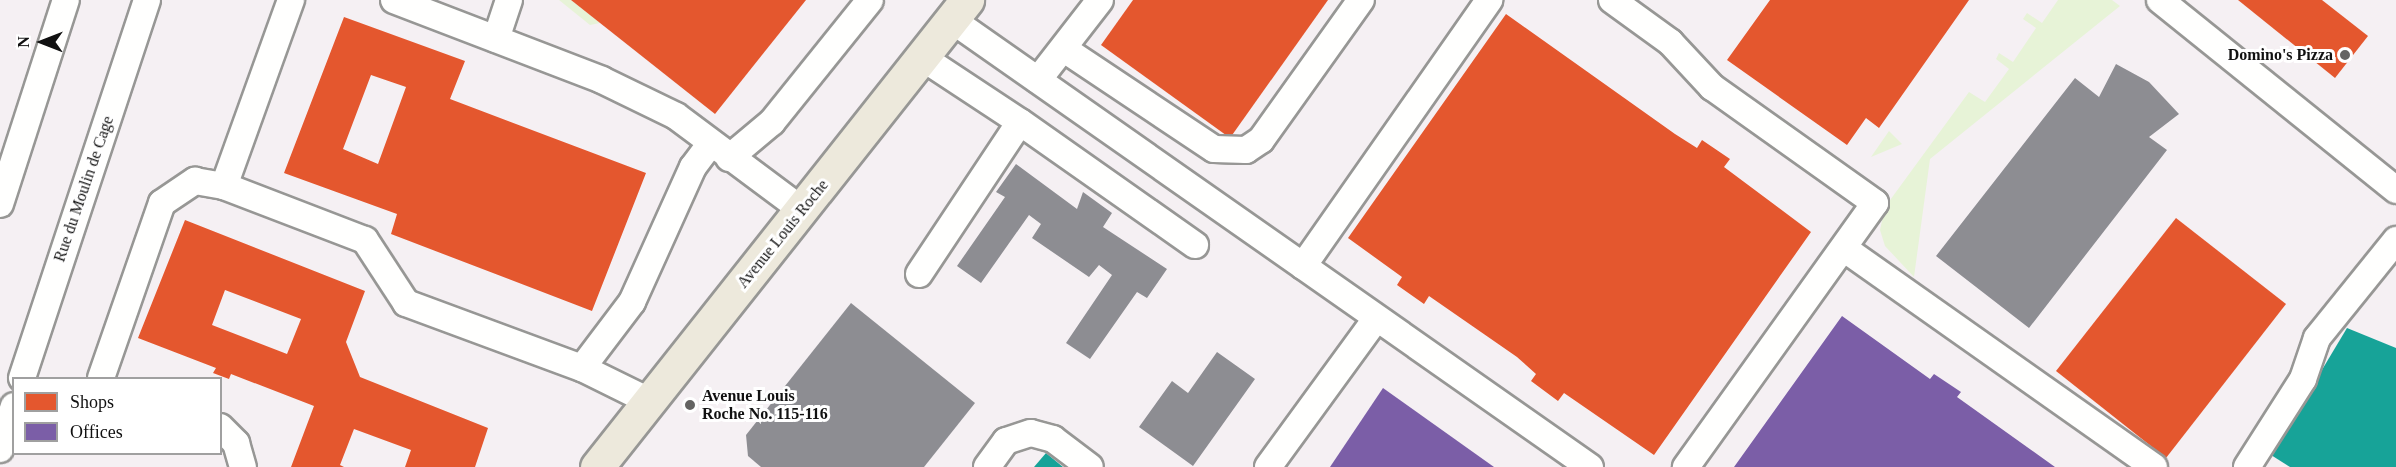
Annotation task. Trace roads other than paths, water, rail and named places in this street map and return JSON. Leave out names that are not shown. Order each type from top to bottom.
[{"type":"main road","name":"Avenue Louis Roche","points":[[597,467],[959,10]]},
{"type":"street","points":[[0,204],[66,0]]},
{"type":"street","name":"Rue du Moulin de Cage","points":[[22,377],[147,0]]},
{"type":"street","points":[[224,186],[291,0]]},
{"type":"street","points":[[394,0],[496,39],[676,116],[802,210]]},
{"type":"street","points":[[496,39],[509,0]]},
{"type":"street","points":[[582,368],[632,302],[693,167],[772,122],[870,0]]},
{"type":"street","points":[[1038,80],[1100,0]]},
{"type":"street","points":[[1064,49],[1214,149],[1246,150],[1261,140],[1361,0]]},
{"type":"street","points":[[1303,266],[1490,0]]},
{"type":"street","points":[[1612,0],[1670,42],[1712,87],[1875,203],[1845,249],[1686,467]]},
{"type":"street","points":[[2160,0],[2394,184]]},
{"type":"street","points":[[959,10],[1038,80],[1590,467]]},
{"type":"street","points":[[923,58],[1020,122],[1195,245]]},
{"type":"street","points":[[920,274],[1020,122]]},
{"type":"street","points":[[101,377],[162,203],[195,181],[224,186],[365,240],[406,303],[582,368],[649,401]]},
{"type":"street","points":[[2247,467],[2303,379],[2317,338],[2396,240]]},
{"type":"street","points":[[1845,249],[2154,467]]},
{"type":"street","points":[[1268,467],[1376,319]]},
{"type":"street","points":[[0,448],[12,412]]},
{"type":"street","points":[[222,429],[236,443],[243,467]]},
{"type":"street","points":[[987,467],[1006,441],[1031,433],[1053,439],[1090,467]]},
{"type":"place","name":"Domino's Pizza","points":[[2345,55]]},
{"type":"place","name":"Avenue Louis Roche No. 115-116","points":[[690,405]]}]
